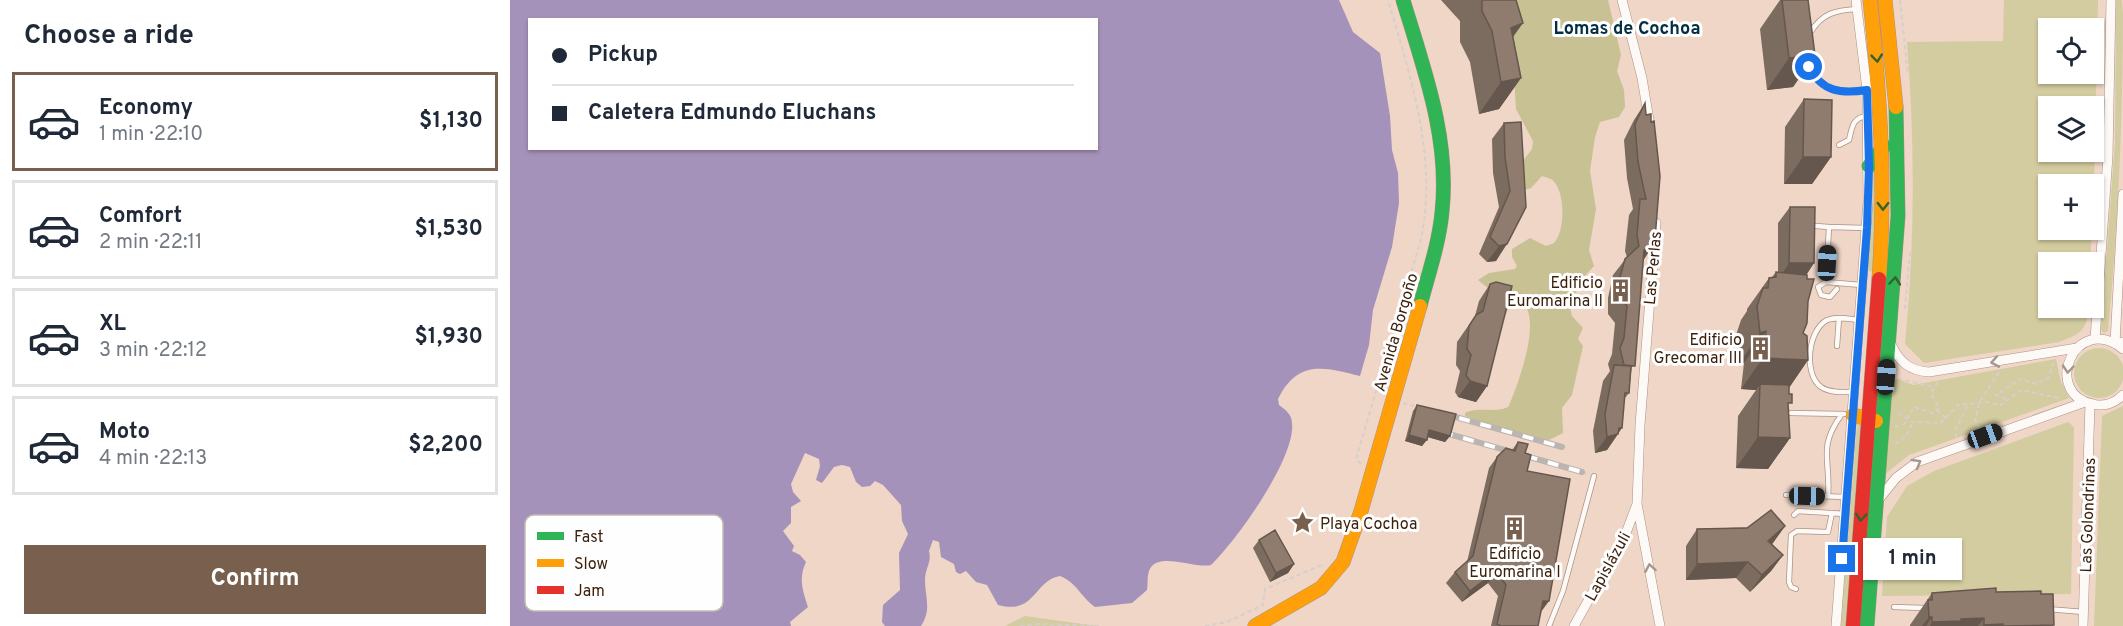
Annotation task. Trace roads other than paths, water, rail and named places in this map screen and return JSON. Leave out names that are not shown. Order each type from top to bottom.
[{"type":"main road","name":"Avenida Borgoño","points":[[1255,626],[1321,588],[1337,572],[1347,552],[1437,245],[1445,186],[1439,119],[1403,0]]},
{"type":"main road","points":[[1853,626],[1882,235],[1883,147],[1878,63],[1870,0]]},
{"type":"main road","points":[[1867,626],[1898,227],[1897,116],[1885,0]]},
{"type":"main road","points":[[1869,166],[1883,147],[1897,116]]},
{"type":"main road","points":[[1847,414],[1868,417],[1881,430]]},
{"type":"street","points":[[1622,0],[1642,78],[1651,132]]},
{"type":"street","points":[[2095,339],[2108,156],[2111,0]]},
{"type":"street","points":[[1836,626],[1847,497],[1847,414],[1855,392],[1867,228],[1869,166],[1867,90],[1857,4]]},
{"type":"street","points":[[1888,340],[1896,355],[1907,366],[1922,372],[1937,372],[2077,348],[2095,339],[2120,344],[2123,194]]},
{"type":"street","name":"Las Perlas","points":[[1637,504],[1640,424],[1656,209]]},
{"type":"street","points":[[2077,348],[2067,366],[2067,377],[2070,387],[2088,403]]},
{"type":"street","points":[[1876,503],[1888,486],[1906,469],[1928,457],[2088,403],[2105,405],[2123,395]]},
{"type":"street","name":"Las Golondrinas","points":[[2083,626],[2088,403]]},
{"type":"street","points":[[1637,504],[1660,626]]},
{"type":"street","name":"Lapislázuli","points":[[1574,626],[1626,533],[1637,504]]},
{"type":"lane","points":[[1807,42],[1814,26],[1827,14],[1857,4]]},
{"type":"lane","points":[[1806,50],[1809,67],[1823,85],[1844,94],[1867,90]]},
{"type":"lane","points":[[1839,145],[1850,140],[1852,125],[1857,119],[1868,116]]},
{"type":"lane","points":[[1816,226],[1867,228]]},
{"type":"lane","points":[[1826,282],[1829,227]]},
{"type":"lane","points":[[1837,289],[1830,297],[1821,295],[1818,287],[1826,282],[1862,285]]},
{"type":"lane","points":[[1855,392],[1823,389],[1814,381],[1810,369],[1817,331],[1828,320],[1839,318],[1860,320]]},
{"type":"lane","points":[[1837,346],[1839,318]]},
{"type":"lane","points":[[1791,412],[1847,414]]},
{"type":"lane","points":[[1828,496],[1826,446],[1832,428],[1847,414]]},
{"type":"lane","points":[[1550,626],[1563,591],[1594,476]]},
{"type":"lane","points":[[1786,495],[1847,497]]},
{"type":"lane","points":[[1794,515],[1798,511],[1846,514]]},
{"type":"lane","points":[[1796,589],[1791,587],[1789,582],[1791,535],[1797,531],[1828,532],[1832,513]]},
{"type":"lane","points":[[1894,607],[1928,608]]},
{"type":"lane","points":[[2041,609],[2084,612]]},
{"type":"railway","points":[[1438,412],[1562,447]]},
{"type":"railway","points":[[1442,432],[1582,472]]},
{"type":"place","name":"Edificio Euromarina II","points":[[1621,291]]},
{"type":"place","name":"Edificio Grecomar III","points":[[1760,348]]},
{"type":"place","name":"Playa Cochoa","points":[[1302,523]]},
{"type":"place","name":"Edificio Euromarina I","points":[[1515,528]]},
{"type":"district","name":"Lomas de Cochoa","points":[[1627,28]]}]
